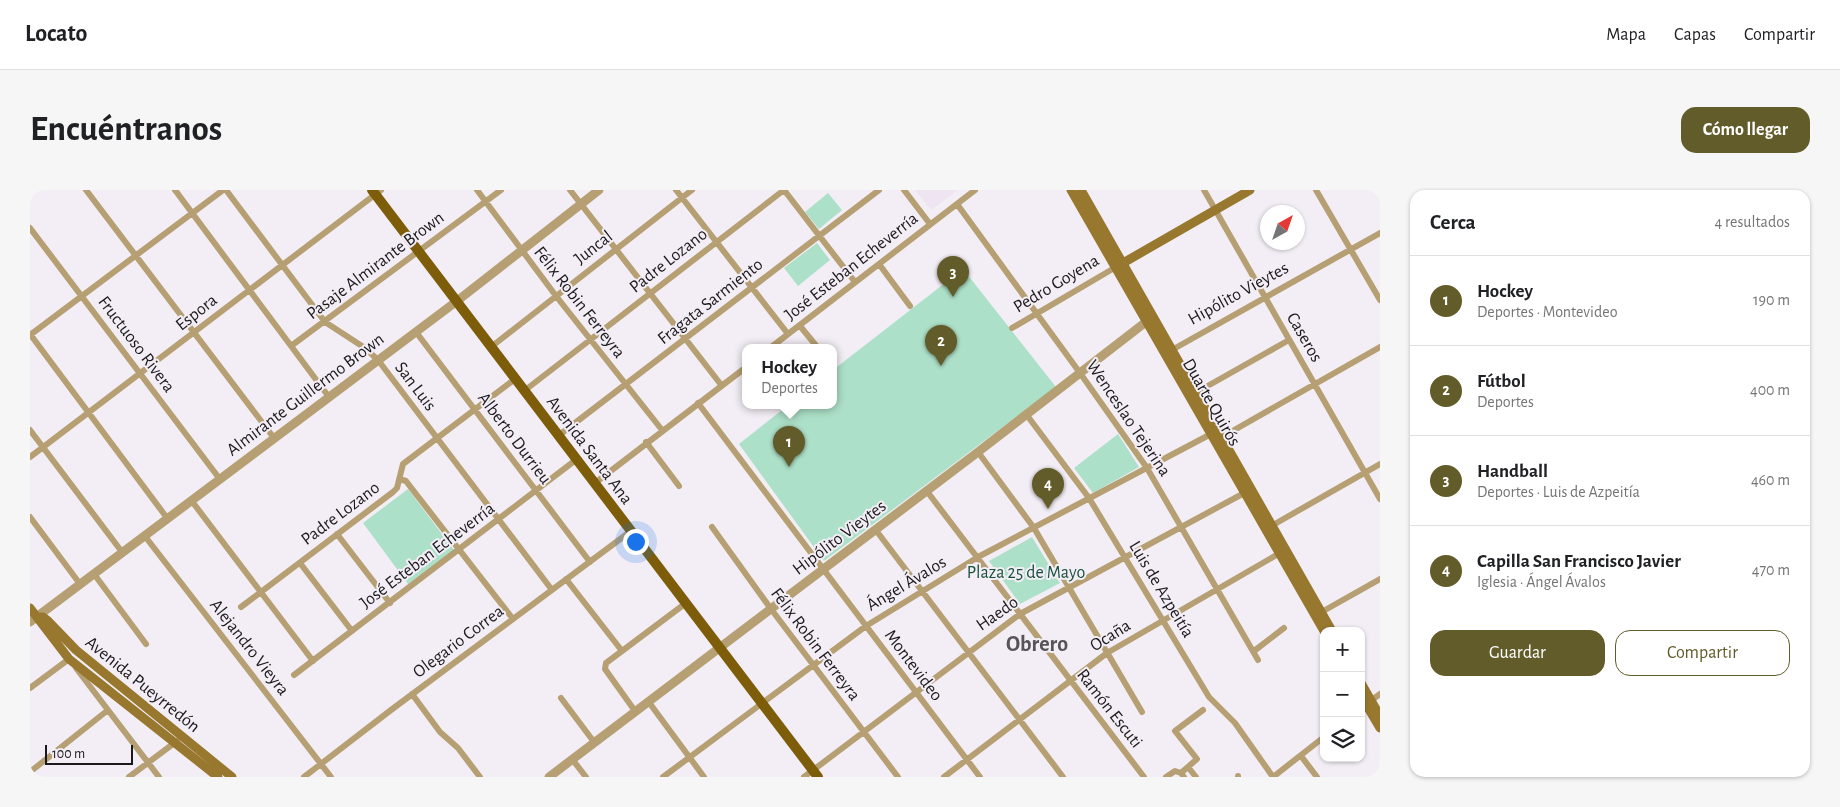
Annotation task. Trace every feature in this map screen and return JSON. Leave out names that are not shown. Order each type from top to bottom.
[{"type":"main road","name":"Duarte Quirós","points":[[1071,190],[1119,265],[1169,352],[1211,434],[1248,491],[1273,525],[1319,614],[1323,627]]},
{"type":"main road","name":"Duarte Quirós","points":[[1081,190],[1119,265]]},
{"type":"main road","name":"Pedro Goyena","points":[[1119,265],[1250,190]]},
{"type":"main road","name":"Avenida Santa Ana","points":[[376,191],[419,252],[762,703],[812,775]]},
{"type":"main road","name":"Duarte Quirós","points":[[1169,352],[1197,392],[1222,436],[1280,553],[1329,627]]},
{"type":"main road","name":"Avenida Pueyrredón","points":[[30,608],[33,620],[69,659],[232,777]]},
{"type":"main road","name":"Avenida Pueyrredón","points":[[33,620],[43,617],[47,620],[76,650],[178,739],[218,777]]},
{"type":"main road","points":[[1365,702],[1380,716]]},
{"type":"main road","points":[[1365,702],[1380,728]]},
{"type":"street","points":[[86,190],[274,438]]},
{"type":"street","points":[[175,190],[329,397]]},
{"type":"street","points":[[167,518],[30,335],[225,190]]},
{"type":"street","name":"San Luis","points":[[225,190],[324,322],[366,348],[378,360],[552,590]]},
{"type":"street","name":"Félix Robin Ferreyra","points":[[477,190],[556,296],[662,430]]},
{"type":"street","name":"Pasaje Almirante Brown","points":[[291,346],[501,190]]},
{"type":"street","points":[[570,190],[722,386]]},
{"type":"street","name":"Almirante Guillermo Brown","points":[[33,620],[219,478],[416,332],[599,190]]},
{"type":"street","points":[[676,190],[788,334]]},
{"type":"street","name":"Juncal","points":[[491,347],[692,190]]},
{"type":"street","points":[[784,190],[855,282]]},
{"type":"street","name":"Padre Lozano","points":[[524,391],[784,190]]},
{"type":"street","name":"Fragata Sarmiento","points":[[558,436],[879,190]]},
{"type":"street","points":[[904,190],[930,224]]},
{"type":"street","name":"José Esteban Echeverría","points":[[775,344],[974,190]]},
{"type":"street","name":"Caseros","points":[[1204,190],[1380,499]]},
{"type":"street","points":[[1316,190],[1380,300]]},
{"type":"street","name":"Espora","points":[[30,457],[250,290],[376,191]]},
{"type":"street","name":"Wenceslao Tejerina","points":[[957,204],[1147,468],[1258,660]]},
{"type":"street","name":"Fructuoso Rivera","points":[[30,228],[219,478]]},
{"type":"street","name":"Hipólito Vieytes","points":[[1169,352],[1380,233]]},
{"type":"street","points":[[879,264],[910,306]]},
{"type":"street","name":"Pedro Goyena","points":[[1012,328],[1119,265]]},
{"type":"street","name":"Hipólito Vieytes","points":[[548,777],[978,452],[1150,319]]},
{"type":"street","points":[[800,326],[815,344]]},
{"type":"street","name":"Alberto Durrieu","points":[[416,332],[590,562]]},
{"type":"street","points":[[1197,392],[1289,340]]},
{"type":"street","points":[[1222,436],[1380,347]]},
{"type":"street","points":[[595,483],[646,442],[742,370]]},
{"type":"street","name":"Padre Lozano","points":[[241,607],[393,492],[399,480],[403,464],[515,379]]},
{"type":"street","name":"Montevideo","points":[[698,404],[980,777]]},
{"type":"street","name":"Luis de Azpeitía","points":[[1026,414],[1089,498],[1209,698],[1234,723],[1273,777]]},
{"type":"street","points":[[30,430],[122,552]]},
{"type":"street","name":"Ángel Ávalos","points":[[663,777],[813,664],[866,626],[921,591],[978,557],[1211,434]]},
{"type":"street","points":[[646,442],[679,486]]},
{"type":"street","points":[[978,452],[1034,528],[1142,712]]},
{"type":"street","name":"José Esteban Echeverría","points":[[294,675],[577,459]]},
{"type":"street","points":[[1273,525],[1380,464]]},
{"type":"street","points":[[399,480],[409,485],[513,619]]},
{"type":"street","name":"Ramón Escuti","points":[[926,490],[1144,777]]},
{"type":"street","name":"Haedo","points":[[812,775],[863,731],[1020,614],[1248,491]]},
{"type":"street","points":[[191,500],[313,661]]},
{"type":"street","points":[[30,517],[80,584]]},
{"type":"street","name":"Félix Robin Ferreyra","points":[[712,527],[771,609],[898,777]]},
{"type":"street","points":[[875,530],[1063,777]]},
{"type":"street","name":"Olegario Correa","points":[[304,777],[631,531]]},
{"type":"street","points":[[337,534],[390,602]]},
{"type":"street","name":"Alejandro Vieyra","points":[[144,535],[331,777]]},
{"type":"street","name":"Ocaña","points":[[944,777],[1107,653],[1280,553]]},
{"type":"street","points":[[300,562],[352,632]]},
{"type":"street","points":[[94,574],[146,644]]},
{"type":"street","points":[[566,579],[622,651]]},
{"type":"street","points":[[1319,614],[1380,579]]},
{"type":"street","points":[[635,710],[604,670],[606,663],[686,604]]},
{"type":"street","points":[[1254,651],[1284,628]]},
{"type":"street","points":[[30,688],[69,659],[159,777]]},
{"type":"street","points":[[412,694],[440,732],[458,748],[480,777]]},
{"type":"street","points":[[1365,702],[1380,694]]},
{"type":"street","points":[[561,698],[594,742]]},
{"type":"street","points":[[648,701],[704,777]]},
{"type":"street","points":[[30,772],[108,710]]},
{"type":"street","points":[[1168,775],[1175,771],[1182,775],[1197,759],[1175,731],[1203,710]]},
{"type":"street","points":[[129,777],[178,739]]},
{"type":"street","points":[[1273,777],[1320,740]]},
{"type":"street","points":[[1301,756],[1317,777]]},
{"type":"street","points":[[572,759],[586,777]]},
{"type":"street","points":[[1188,767],[1196,777]]},
{"type":"shaded area","points":[[915,190],[958,190],[931,210]]},
{"type":"green space","points":[[828,193],[842,210],[819,229],[805,212]]},
{"type":"green space","points":[[817,243],[830,260],[798,286],[784,268]]},
{"type":"green space","points":[[963,269],[1056,387],[824,561],[739,444],[783,409],[837,409],[837,367]]},
{"type":"green space","points":[[1118,434],[1139,467],[1093,493],[1074,468]]},
{"type":"green space","points":[[408,489],[454,550],[408,584],[363,523]]},
{"type":"green space","name":"Plaza 25 de Mayo","points":[[1032,537],[1060,583],[1020,604],[989,561]]},
{"type":"place","name":"Handball","points":[[953,297]]},
{"type":"place","name":"Fútbol","points":[[941,366]]},
{"type":"place","name":"Hockey","points":[[789,467]]},
{"type":"place","name":"Capilla San Francisco Javier","points":[[1048,509]]},
{"type":"district","name":"Obrero","points":[[1037,643]]}]
